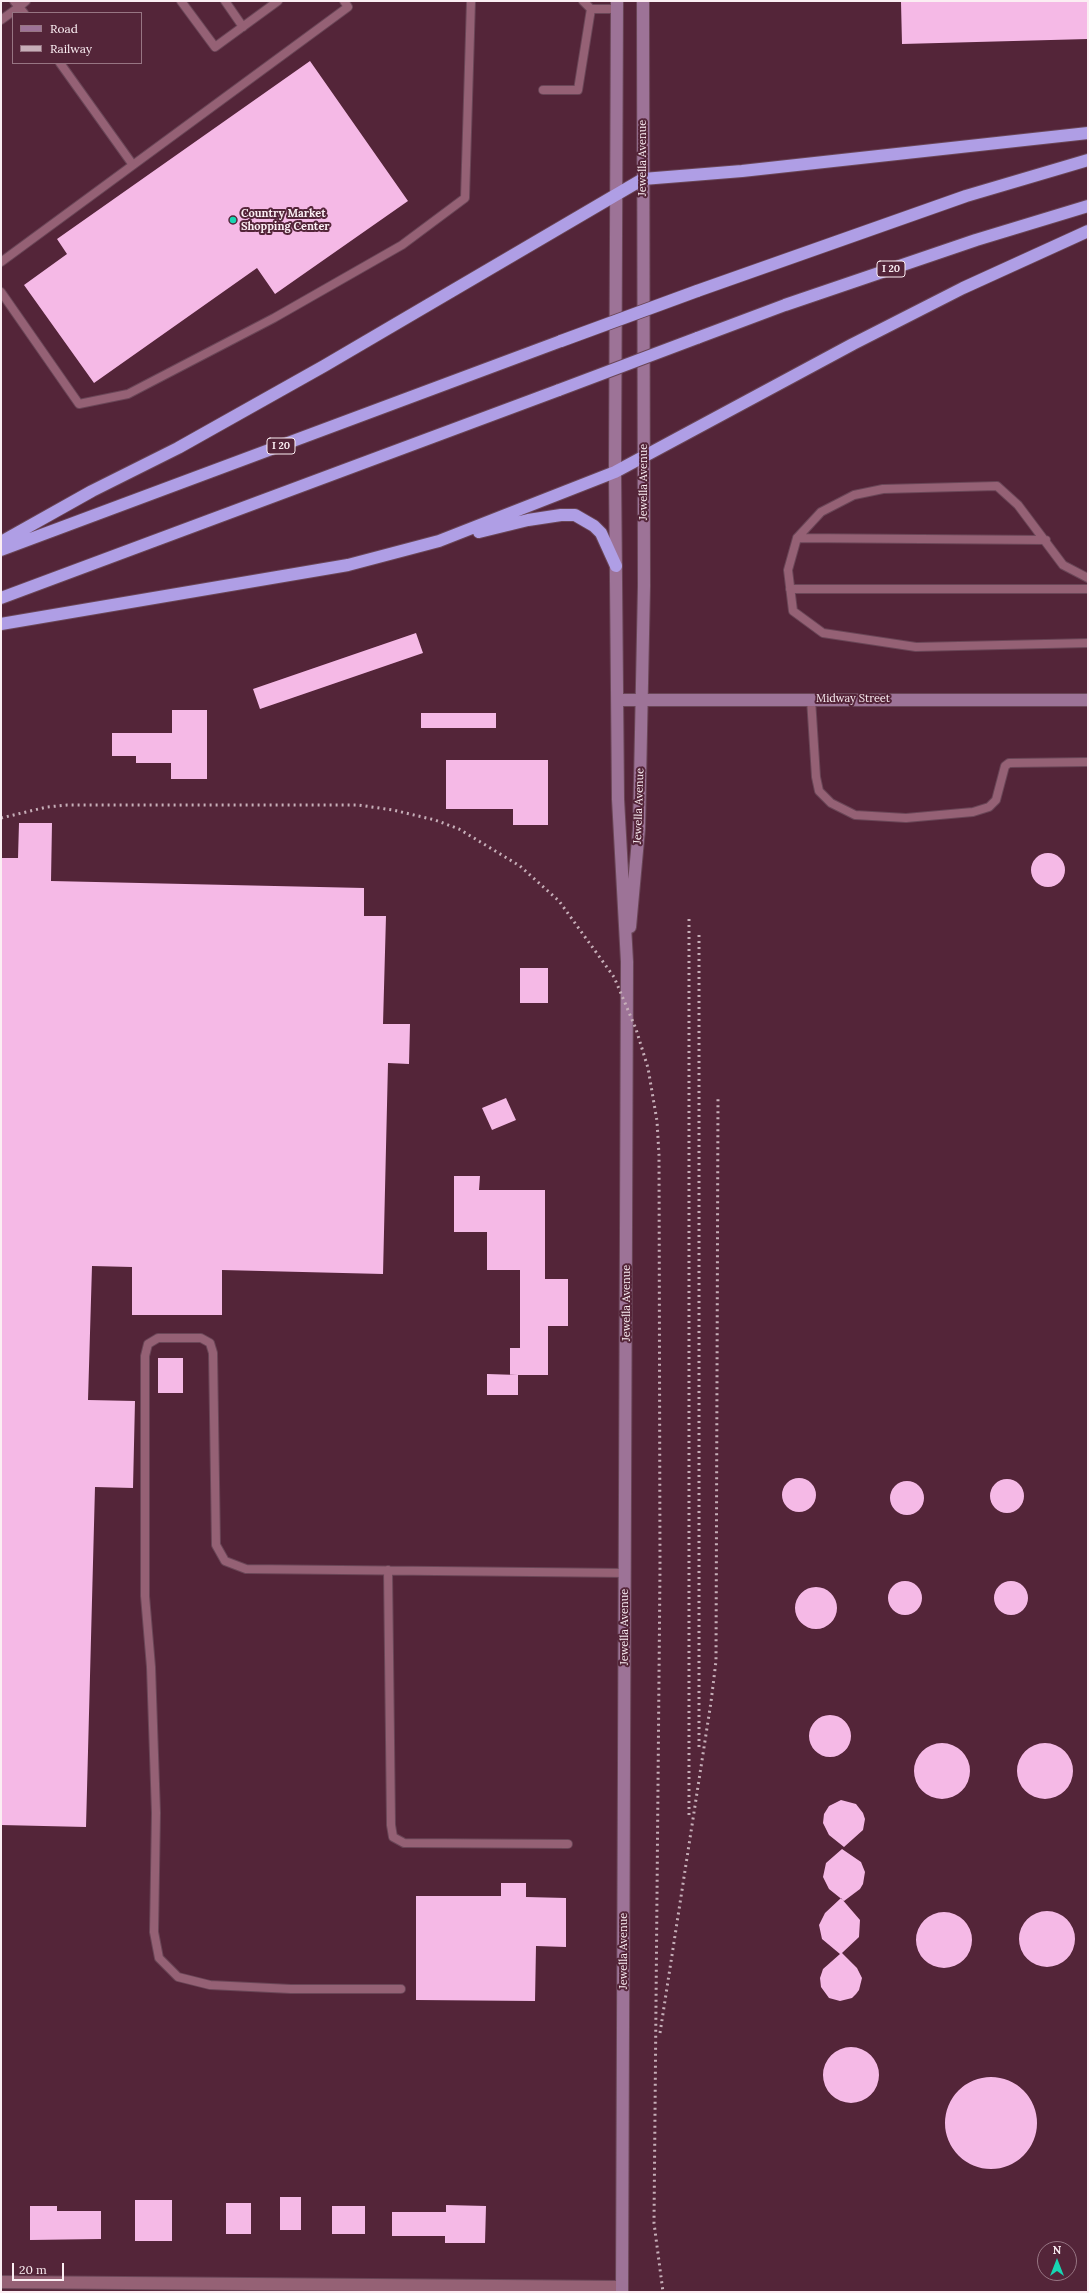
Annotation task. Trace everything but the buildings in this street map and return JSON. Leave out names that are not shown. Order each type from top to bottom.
[{"type":"highway","points":[[1,542],[92,490],[178,448],[324,366],[478,277],[616,193],[643,179],[758,170],[1088,133]]},
{"type":"highway","name":"I 20","points":[[1,550],[697,291],[966,196],[1088,160]]},
{"type":"highway","name":"I 20","points":[[1,598],[785,305],[976,240],[1088,206]]},
{"type":"highway","points":[[439,541],[615,472],[853,344],[963,288],[1088,231]]},
{"type":"highway","points":[[1,624],[348,565],[439,541],[528,520],[561,515],[575,515],[594,526],[601,533],[616,566]]},
{"type":"main road","name":"Jewella Avenue","points":[[627,962],[639,829],[642,700],[644,457],[643,1]]},
{"type":"main road","name":"Jewella Avenue","points":[[617,5],[615,472],[618,799],[627,962],[626,1573],[622,2289]]},
{"type":"main road","name":"Midway Street","points":[[618,700],[1088,700]]},
{"type":"street","points":[[1,2282],[622,2289]]},
{"type":"lane","points":[[19,7],[26,1]]},
{"type":"lane","points":[[181,1],[215,47],[278,1]]},
{"type":"lane","points":[[225,1],[243,27]]},
{"type":"lane","points":[[1,262],[348,7],[344,1]]},
{"type":"lane","points":[[1,292],[80,404],[128,394],[274,318],[402,245],[465,198],[471,1]]},
{"type":"lane","points":[[583,1],[591,9]]},
{"type":"lane","points":[[591,9],[617,5]]},
{"type":"lane","points":[[543,90],[578,90],[591,9]]},
{"type":"lane","points":[[1,20],[12,12]]},
{"type":"lane","points":[[61,64],[133,164]]},
{"type":"lane","points":[[1088,578],[1062,565],[1046,540],[1018,506],[996,486],[883,489],[854,495],[821,512],[797,538],[788,570],[793,611],[823,633],[916,646],[1088,644]]},
{"type":"lane","points":[[797,538],[1046,540]]},
{"type":"lane","points":[[790,589],[1088,588]]},
{"type":"lane","points":[[812,699],[816,777],[820,791],[831,803],[855,815],[906,818],[973,812],[989,807],[996,800],[1005,766],[1009,763],[1088,762]]},
{"type":"lane","points":[[401,1989],[291,1989],[210,1985],[178,1977],[159,1958],[154,1932],[156,1806],[151,1667],[145,1596],[145,1356],[148,1344],[158,1338],[201,1338],[210,1343],[213,1353],[214,1524],[216,1545],[225,1561],[246,1569],[626,1573]]},
{"type":"lane","points":[[388,1570],[391,1825],[393,1837],[404,1843],[568,1844]]},
{"type":"railway","points":[[1,818],[47,807],[67,805],[358,805],[393,810],[435,820],[459,829],[520,866],[559,901],[614,977],[636,1029],[648,1068],[657,1121],[659,1155],[660,1568],[654,2223],[663,2292]]},
{"type":"railway","points":[[689,917],[689,1815]]},
{"type":"railway","points":[[699,931],[699,1747]]},
{"type":"railway","points":[[660,2033],[716,1661],[718,1097]]},
{"type":"place","name":"Country Market Shopping Center","points":[[233,220]]}]
